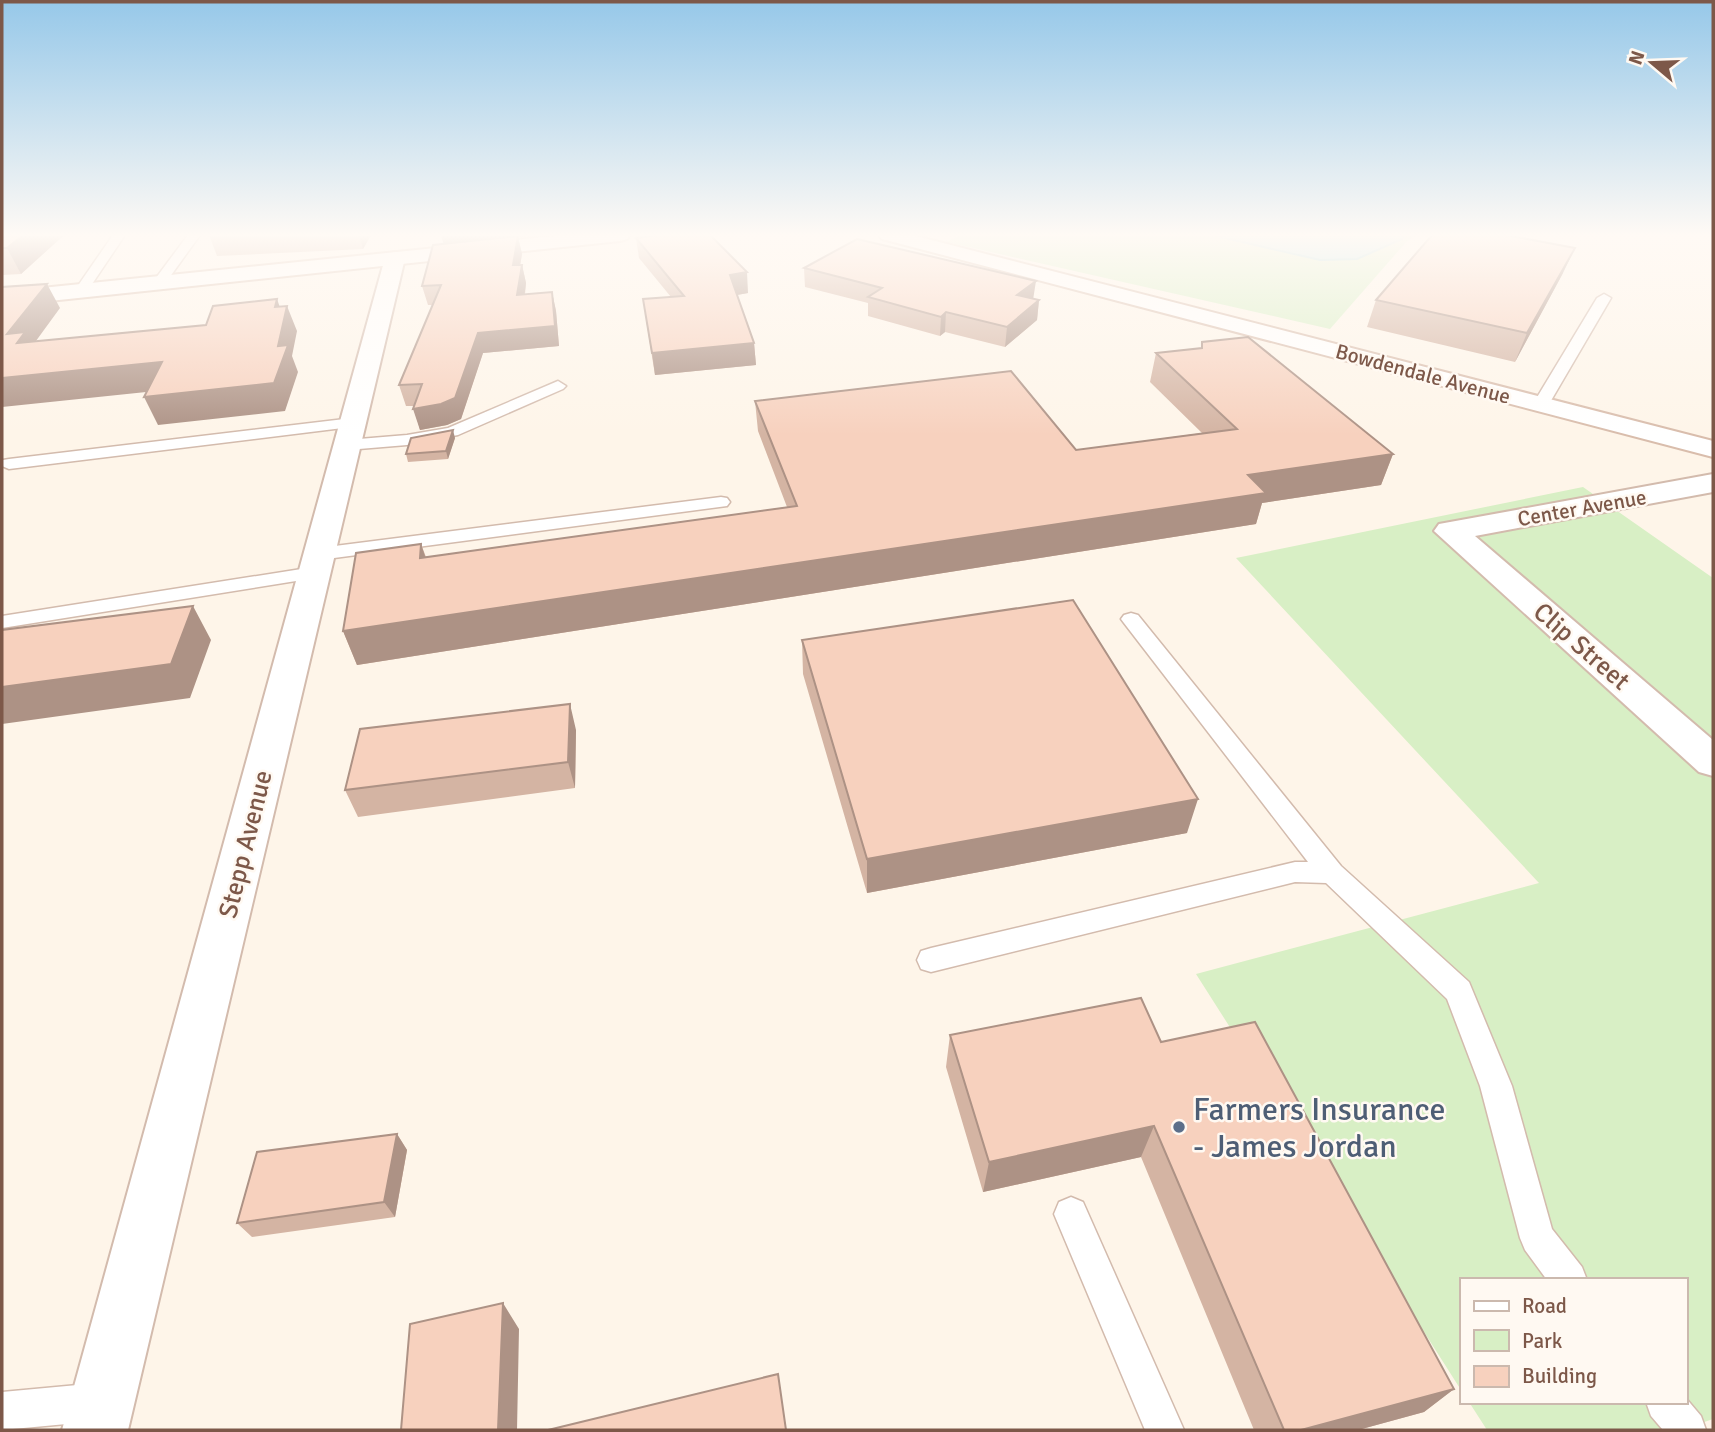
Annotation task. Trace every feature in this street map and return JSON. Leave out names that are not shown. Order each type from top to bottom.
[{"type":"street","name":"Stepp Avenue","points":[[99,1416],[384,302]]},
{"type":"street","name":"Bowdendale Avenue","points":[[1152,302],[1713,449]]},
{"type":"street","name":"Center Avenue","points":[[1450,531],[1713,483]]},
{"type":"street","name":"Clip Street","points":[[1450,531],[1713,762]]},
{"type":"lane","points":[[1541,404],[1602,302]]},
{"type":"lane","points":[[9,464],[350,434],[407,440],[452,432],[558,386]]},
{"type":"lane","points":[[2,622],[317,564],[721,502]]},
{"type":"lane","points":[[1131,619],[1332,873],[1459,991],[1496,1086],[1537,1238],[1567,1278]]},
{"type":"lane","points":[[930,960],[1294,872],[1332,873]]},
{"type":"lane","points":[[1070,1214],[1165,1430]]},
{"type":"lane","points":[[1667,1404],[1687,1430]]},
{"type":"lane","points":[[2,1411],[99,1416]]},
{"type":"green space","points":[[1210,302],[1354,302],[1330,329]]},
{"type":"green space","points":[[1583,487],[1713,578],[1713,1419],[1681,1430],[1487,1430],[1470,1404],[1687,1404],[1687,1278],[1460,1278],[1460,1388],[1196,974],[1539,883],[1236,558]]},
{"type":"building","points":[[2,302],[33,302],[7,334],[25,332],[17,343],[206,325],[213,306],[276,302],[275,307],[287,306],[278,346],[288,345],[274,383],[144,397],[162,362],[2,378]]},
{"type":"building","points":[[434,302],[553,302],[555,326],[478,333],[455,398],[441,404],[413,409],[422,384],[399,385]]},
{"type":"building","points":[[643,302],[739,302],[754,343],[652,353]]},
{"type":"building","points":[[886,302],[1037,302],[1007,327],[946,312],[941,317]]},
{"type":"building","points":[[1384,302],[1545,302],[1527,333]]},
{"type":"building","points":[[1248,337],[1393,454],[1248,475],[1266,493],[343,631],[356,553],[421,544],[420,558],[797,506],[755,401],[1011,371],[1076,450],[1237,429],[1156,353],[1202,348],[1202,342]]},
{"type":"building","points":[[453,430],[446,451],[406,454],[411,438]]},
{"type":"building","points":[[1073,600],[1198,799],[867,859],[802,640]]},
{"type":"building","points":[[193,606],[171,664],[2,687],[2,630]]},
{"type":"building","points":[[570,704],[568,762],[345,790],[360,729]]},
{"type":"building","points":[[1141,998],[1161,1042],[1255,1022],[1454,1389],[1301,1430],[1284,1430],[1154,1126],[989,1162],[950,1035]]},
{"type":"building","points":[[397,1134],[384,1202],[237,1223],[257,1152]]},
{"type":"building","points":[[503,1303],[498,1430],[401,1430],[410,1324]]},
{"type":"building","points":[[778,1374],[786,1430],[548,1430]]},
{"type":"place","name":"Farmers Insurance - James Jordan","points":[[1179,1127]]}]
